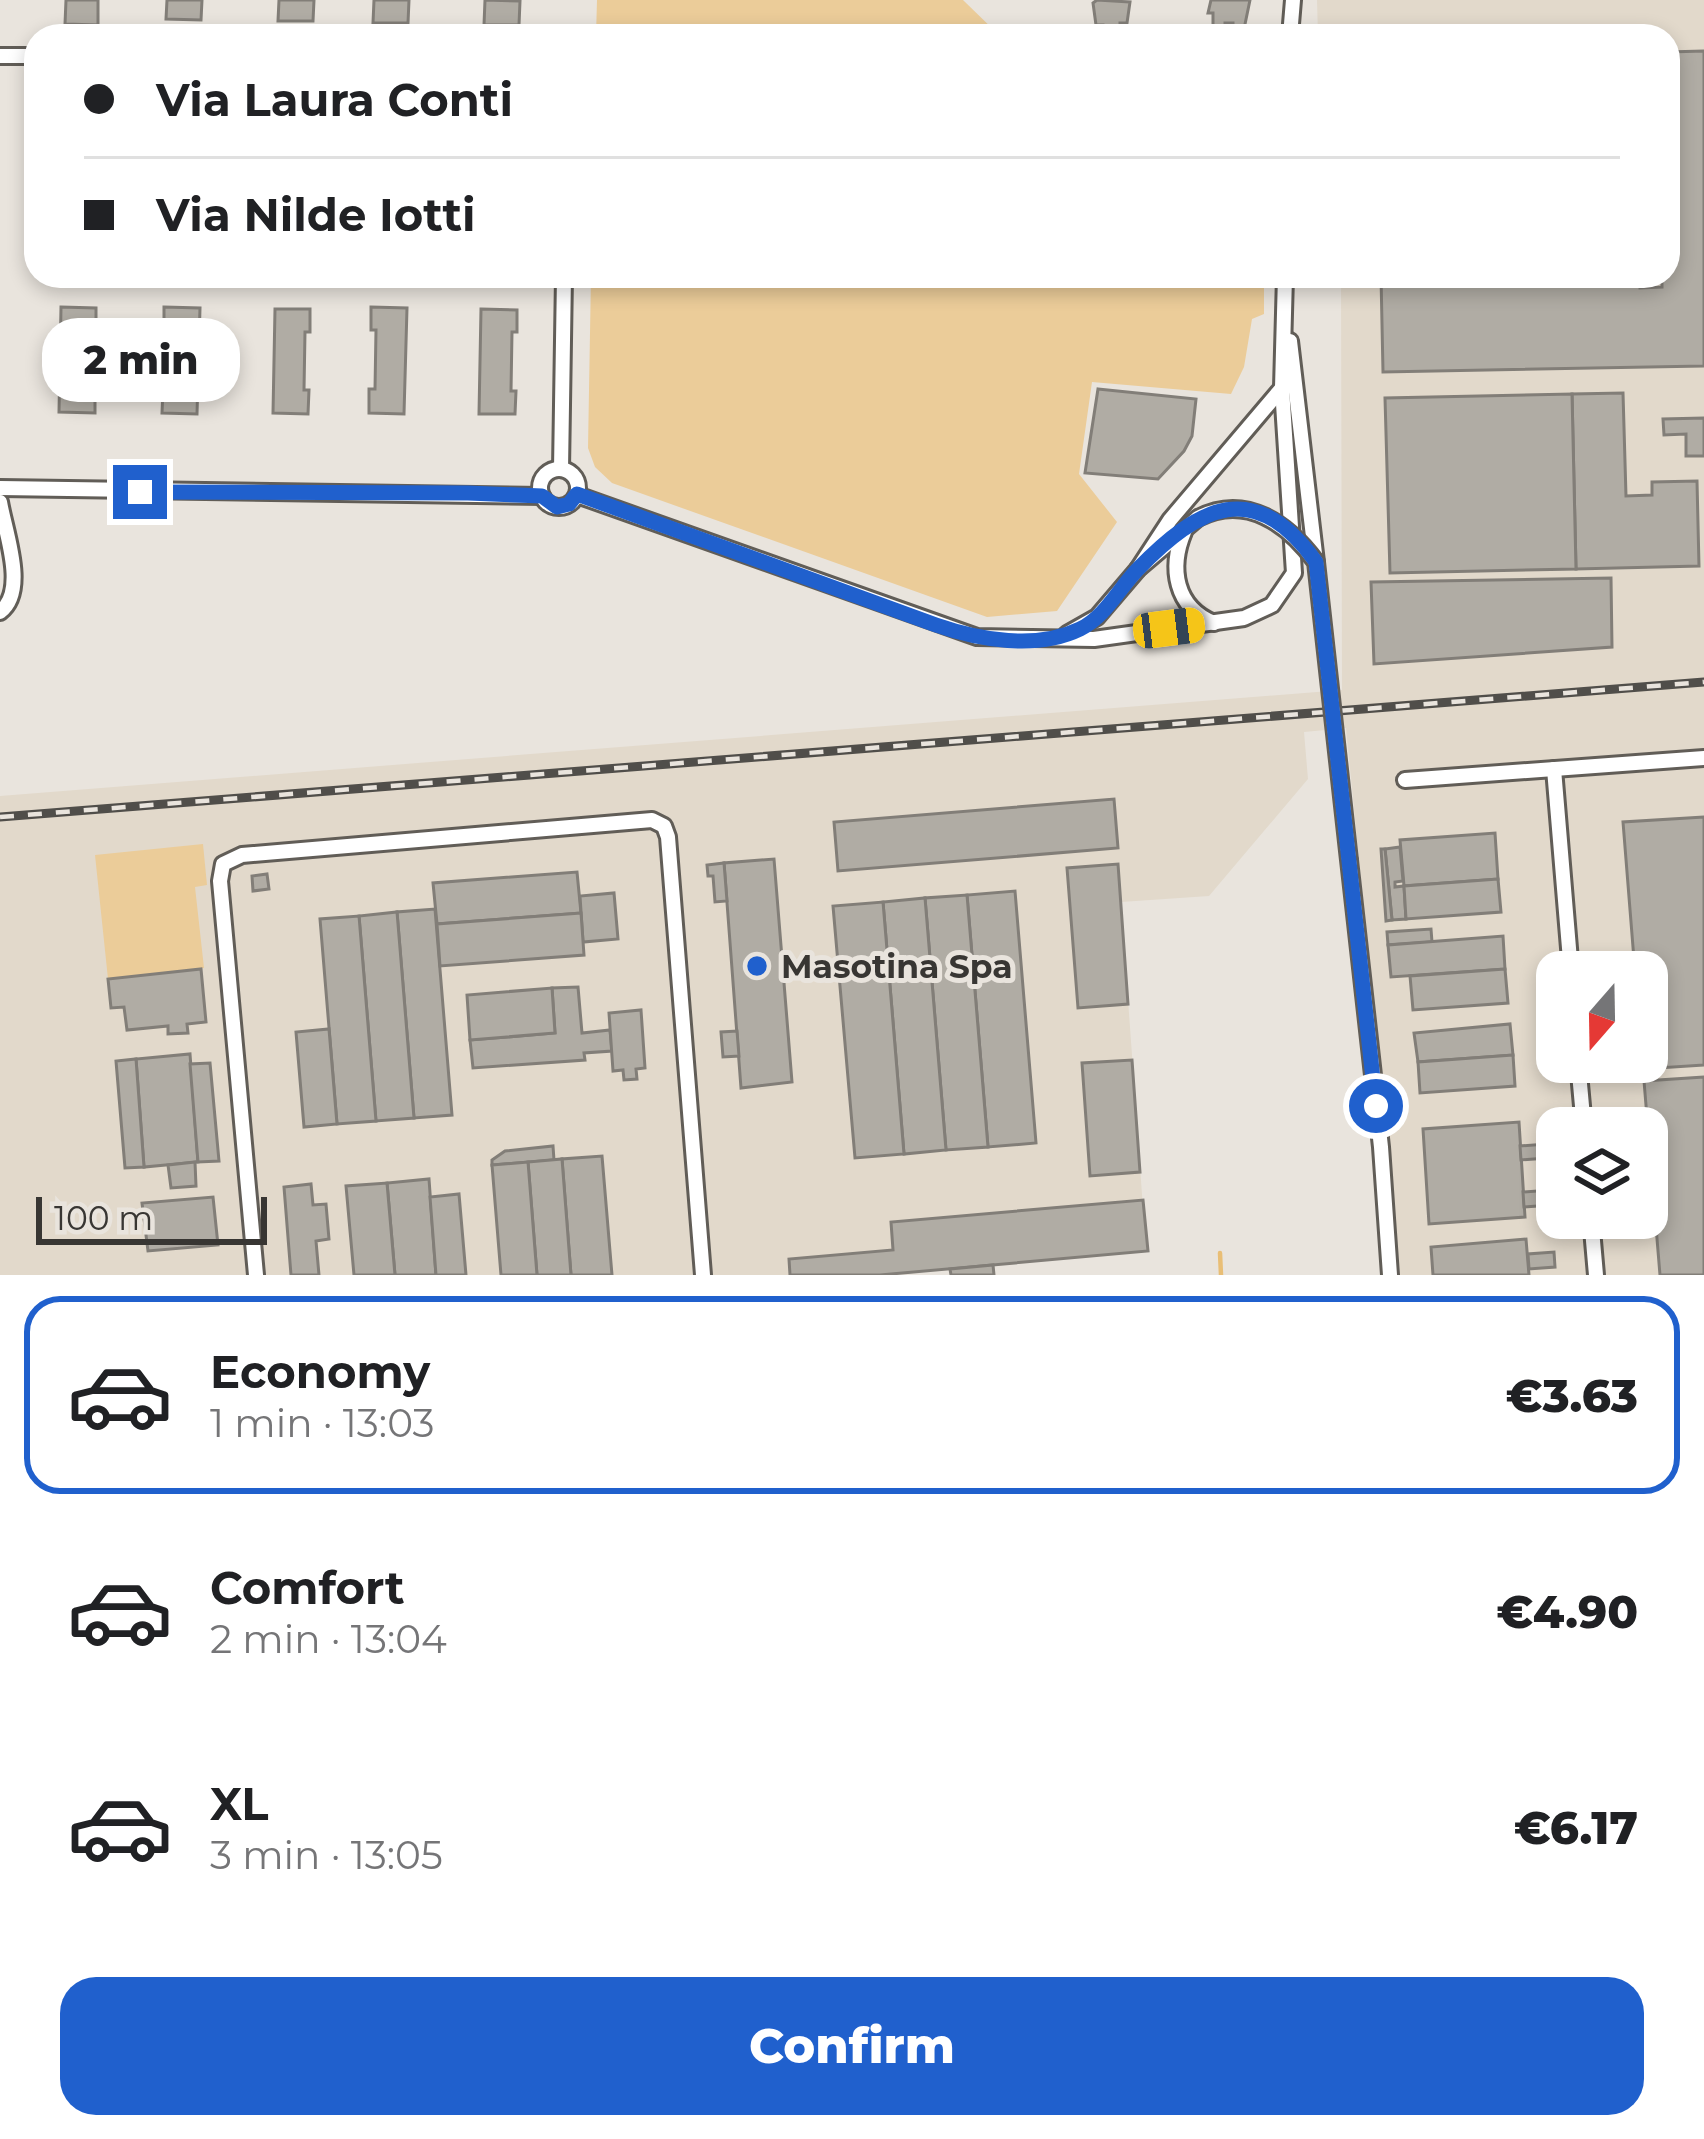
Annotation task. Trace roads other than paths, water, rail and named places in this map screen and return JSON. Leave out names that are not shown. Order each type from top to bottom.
[{"type":"street","points":[[561,469],[563,288]]},
{"type":"street","points":[[577,494],[961,633],[991,639],[1094,639],[1214,623],[1264,611],[1292,579],[1295,540],[1282,388],[1285,288]]},
{"type":"street","points":[[1285,318],[1295,366],[1381,1147],[1390,1275]]},
{"type":"street","points":[[1138,569],[1170,520],[1282,388]]},
{"type":"street","points":[[0,488],[542,496],[557,507],[569,504],[577,494],[575,478],[561,469],[553,470],[542,481],[542,496]]},
{"type":"street","points":[[0,502],[14,591],[0,612]]},
{"type":"street","points":[[1057,637],[1092,621],[1138,569],[1193,522],[1225,508],[1267,516],[1302,542],[1316,562]]},
{"type":"street","points":[[1193,522],[1176,557],[1177,583],[1191,608],[1214,623]]},
{"type":"street","points":[[1406,780],[1704,758]]},
{"type":"street","points":[[1554,769],[1569,951]]},
{"type":"street","points":[[256,1275],[220,881],[223,864],[242,855],[652,820],[664,826],[668,837],[704,1275]]},
{"type":"street","points":[[1593,1239],[1596,1275]]},
{"type":"waterway","points":[[1220,1253],[1221,1275]]},
{"type":"railway","points":[[0,817],[1704,682]]},
{"type":"place","name":"Masotina Spa","points":[[757,966]]}]
